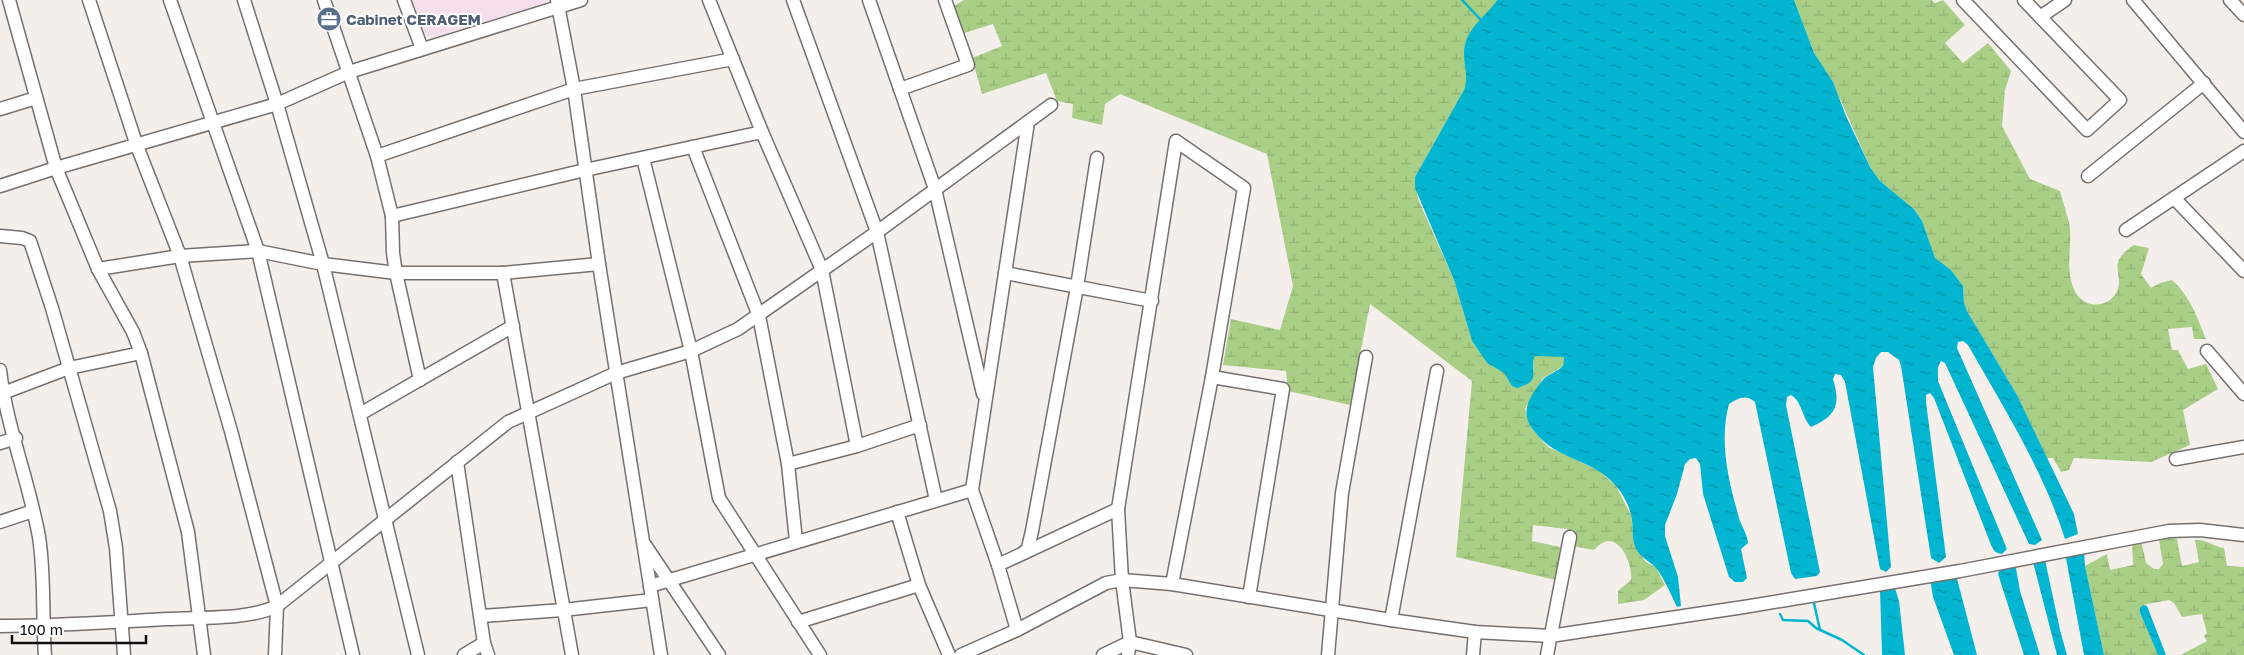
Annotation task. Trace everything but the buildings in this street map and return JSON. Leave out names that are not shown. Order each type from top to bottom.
[{"type":"street","points":[[89,0],[137,146],[180,256],[231,431],[277,606],[275,655]]},
{"type":"street","points":[[170,0],[258,251],[353,655]]},
{"type":"street","points":[[244,0],[277,104],[323,264],[418,655]]},
{"type":"street","points":[[324,0],[378,156],[392,216],[393,253],[396,273],[420,380]]},
{"type":"street","points":[[404,0],[422,49]]},
{"type":"street","points":[[0,186],[277,104],[349,72],[558,4],[581,0]]},
{"type":"street","points":[[709,0],[762,132],[822,270],[857,446]]},
{"type":"street","points":[[793,0],[877,232],[936,500]]},
{"type":"street","points":[[869,0],[935,190],[985,401]]},
{"type":"street","points":[[900,89],[968,65],[945,0]]},
{"type":"street","points":[[1963,0],[2086,130],[2120,100],[2024,0]]},
{"type":"street","points":[[2040,17],[2065,0]]},
{"type":"street","points":[[2133,0],[2244,132]]},
{"type":"street","points":[[2230,0],[2244,15]]},
{"type":"street","points":[[7,4],[56,168],[98,269],[132,332],[141,353],[188,532],[204,655]]},
{"type":"street","points":[[558,4],[574,89],[599,264],[661,655]]},
{"type":"street","points":[[378,156],[574,89],[734,59]]},
{"type":"street","points":[[2088,176],[2204,83]]},
{"type":"street","points":[[0,109],[36,98]]},
{"type":"street","points":[[0,626],[122,623],[198,618],[255,613],[277,606],[508,422],[616,373],[691,351],[738,329],[877,232],[1051,105]]},
{"type":"street","points":[[1017,630],[998,565],[972,490],[1028,122]]},
{"type":"street","points":[[392,216],[585,170],[762,132]]},
{"type":"street","points":[[1128,655],[1130,642],[1122,580],[1118,509],[1176,141],[1244,188],[1212,376],[1172,584]]},
{"type":"street","points":[[693,147],[759,316],[788,464],[796,542]]},
{"type":"street","points":[[2126,230],[2244,151]]},
{"type":"street","points":[[643,158],[691,351],[718,498],[820,655]]},
{"type":"street","points":[[1024,553],[1028,548],[1032,531],[1077,287],[1097,158]]},
{"type":"street","points":[[2174,198],[2242,265]]},
{"type":"street","points":[[0,236],[22,238],[30,242],[52,308],[110,511],[116,548],[124,655]]},
{"type":"street","points":[[98,269],[180,256],[258,251],[323,264],[396,273],[504,272],[599,264]]},
{"type":"street","points":[[504,272],[572,655]]},
{"type":"street","points":[[1005,273],[1152,301]]},
{"type":"street","points":[[360,414],[513,326]]},
{"type":"street","points":[[2207,351],[2244,394]]},
{"type":"street","points":[[3,393],[69,368],[141,353]]},
{"type":"street","points":[[1328,655],[1342,493],[1366,357]]},
{"type":"street","points":[[0,370],[3,393],[16,438],[41,551],[45,655]]},
{"type":"street","points":[[1391,620],[1438,371]]},
{"type":"street","points":[[1212,376],[1282,389],[1249,597]]},
{"type":"street","points":[[788,464],[857,446],[920,425]]},
{"type":"street","points":[[0,443],[16,438]]},
{"type":"street","points":[[2176,459],[2244,447]]},
{"type":"street","points":[[457,462],[486,649],[464,655]]},
{"type":"street","points":[[650,586],[972,490]]},
{"type":"street","points":[[998,565],[1118,509]]},
{"type":"street","points":[[0,522],[33,511]]},
{"type":"street","points":[[898,512],[919,585],[949,655]]},
{"type":"street","points":[[961,655],[1017,630],[1106,583],[1122,580],[1172,584],[1475,632],[1550,636],[1744,607],[1960,571],[2169,531],[2200,530],[2244,535]]},
{"type":"street","points":[[1547,655],[1570,537]]},
{"type":"street","points":[[644,543],[719,655]]},
{"type":"street","points":[[798,622],[919,585]]},
{"type":"street","points":[[482,616],[563,610],[652,600]]},
{"type":"street","points":[[1473,655],[1475,632]]},
{"type":"street","points":[[1103,655],[1130,642],[1186,655]]},
{"type":"shaded area","points":[[412,0],[549,0],[546,3],[431,38],[425,34]]},
{"type":"green space","points":[[964,0],[1497,0],[1467,38],[1464,53],[1468,72],[1467,82],[1415,177],[1418,199],[1454,280],[1472,341],[1487,363],[1504,373],[1508,379],[1524,386],[1532,379],[1535,356],[1564,356],[1563,366],[1543,378],[1525,409],[1531,428],[1548,447],[1599,471],[1616,486],[1631,515],[1635,547],[1645,561],[1656,568],[1665,585],[1644,600],[1618,604],[1618,591],[1631,580],[1629,562],[1622,550],[1618,545],[1608,541],[1602,543],[1594,550],[1573,546],[1571,532],[1567,529],[1533,525],[1532,541],[1560,547],[1556,580],[1456,557],[1472,381],[1370,304],[1350,405],[1288,391],[1286,371],[1223,365],[1231,319],[1280,330],[1293,286],[1267,154],[1120,94],[1105,104],[1102,125],[1072,118],[1073,104],[1057,101],[1046,73],[982,94],[972,58],[1002,46],[993,24],[964,33],[954,6]]},
{"type":"green space","points":[[1794,0],[1932,0],[1935,3],[1943,0],[1965,25],[1945,43],[1963,63],[1988,43],[2011,71],[2005,90],[2002,126],[2030,179],[2060,191],[2070,228],[2069,269],[2072,285],[2076,293],[2080,298],[2092,304],[2104,303],[2110,300],[2115,295],[2119,286],[2119,259],[2134,245],[2149,248],[2141,274],[2151,288],[2172,280],[2184,293],[2192,307],[2206,339],[2194,339],[2192,327],[2168,329],[2172,350],[2178,350],[2188,369],[2206,364],[2218,389],[2183,410],[2190,445],[2151,462],[2074,458],[2069,470],[2061,472],[2053,458],[2047,458],[2017,395],[1967,311],[1964,302],[1963,286],[1951,270],[1935,259],[1922,221],[1914,209],[1880,181],[1870,167],[1841,101],[1814,53]]},
{"type":"green space","points":[[2172,532],[2173,538],[2177,539],[2182,566],[2199,562],[2195,540],[2199,540],[2224,548],[2227,566],[2244,567],[2244,655],[2181,655],[2207,641],[2204,636],[2207,633],[2202,614],[2182,617],[2174,603],[2169,600],[2143,605],[2140,613],[2158,655],[2104,655],[2085,566],[2107,554],[2110,570],[2133,565],[2132,540],[2141,540],[2146,563],[2154,569],[2159,569],[2163,564],[2158,534]]},
{"type":"water","points":[[1497,0],[1794,0],[1814,53],[1833,82],[1846,116],[1870,167],[1880,181],[1914,209],[1922,221],[1935,258],[1951,270],[1963,286],[1964,302],[1967,311],[2017,395],[2074,514],[2078,534],[2065,539],[2046,488],[2022,440],[1968,345],[1963,341],[1958,342],[1957,348],[2042,540],[2035,545],[2029,544],[1945,363],[1941,361],[1938,367],[1938,381],[2007,549],[2000,554],[1991,545],[1934,398],[1930,393],[1926,395],[1926,402],[1946,557],[1939,563],[1931,558],[1901,366],[1899,360],[1888,352],[1881,352],[1876,358],[1873,367],[1891,567],[1886,572],[1880,569],[1845,382],[1841,375],[1835,374],[1833,379],[1836,403],[1831,414],[1826,419],[1811,427],[1795,398],[1791,395],[1787,397],[1786,405],[1820,572],[1817,576],[1795,579],[1791,573],[1755,402],[1748,398],[1742,398],[1729,404],[1726,418],[1725,446],[1731,487],[1748,543],[1741,549],[1747,578],[1743,582],[1735,582],[1729,577],[1703,494],[1700,464],[1696,458],[1690,459],[1685,464],[1677,494],[1665,525],[1665,536],[1678,577],[1681,606],[1677,607],[1658,571],[1636,549],[1630,511],[1618,488],[1606,476],[1586,464],[1564,455],[1543,441],[1534,431],[1527,418],[1528,405],[1537,387],[1544,379],[1563,366],[1564,357],[1535,356],[1533,361],[1533,379],[1517,388],[1512,386],[1504,373],[1487,363],[1472,341],[1454,280],[1415,188],[1415,177],[1465,88],[1464,53],[1468,37],[1476,24]]},
{"type":"water","points":[[2084,552],[2085,566],[2104,655],[2084,655],[2066,558],[2067,553]]},
{"type":"water","points":[[2045,560],[2067,655],[2057,655],[2033,562]]},
{"type":"water","points":[[2012,564],[2016,568],[2020,591],[2040,655],[2024,655],[1998,574],[2001,567]]},
{"type":"water","points":[[1956,575],[1977,655],[1954,655],[1933,597],[1930,579]]},
{"type":"water","points":[[1894,585],[1899,601],[1905,655],[1882,655],[1880,589]]},
{"type":"water","points":[[2143,605],[2147,606],[2166,655],[2158,655],[2140,613],[2140,608]]},
{"type":"waterway","points":[[1462,0],[1480,19]]},
{"type":"waterway","points":[[1813,599],[1820,630]]},
{"type":"waterway","points":[[1780,614],[1783,620],[1808,621],[1816,628],[1842,640],[1864,655]]},
{"type":"place","name":"Cabinet CERAGEM","points":[[329,19]]}]
